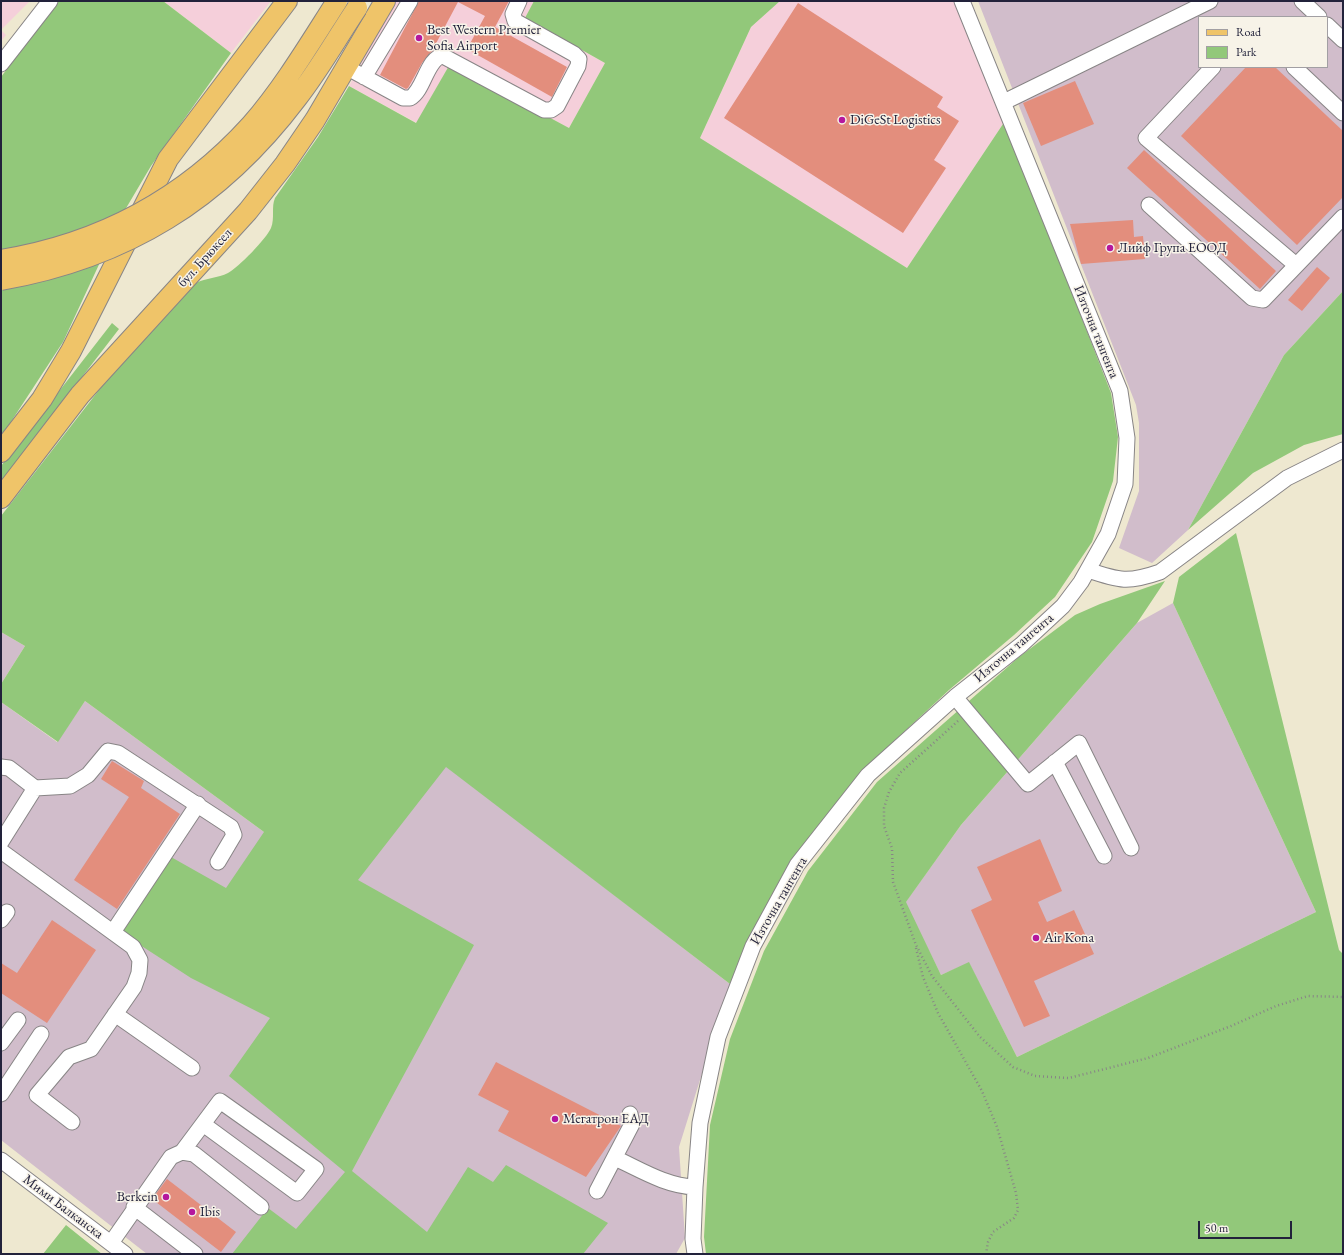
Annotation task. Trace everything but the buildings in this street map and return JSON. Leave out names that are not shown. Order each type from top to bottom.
[{"type":"main road","points":[[1,452],[42,399],[71,351],[168,159],[287,1]]},
{"type":"main road","points":[[1,260],[54,249],[84,239],[136,215],[184,187],[223,153],[251,124],[280,88],[337,1]]},
{"type":"main road","name":"бул. Брюксел","points":[[1,498],[98,374],[248,211],[298,145],[385,1]]},
{"type":"main road","points":[[1,280],[64,266],[100,254],[147,232],[193,202],[239,164],[266,136],[297,98],[358,4]]},
{"type":"street","points":[[1,64],[50,1]]},
{"type":"street","points":[[364,77],[410,1]]},
{"type":"street","points":[[346,67],[403,98],[410,98],[416,94],[434,61],[439,56],[443,56],[544,110],[551,110],[556,106],[574,73],[579,59],[574,54],[515,21],[513,14],[519,1]]},
{"type":"street","name":"Източна тангента","points":[[695,1254],[693,1239],[700,1123],[718,1037],[753,946],[797,865],[868,775],[955,697],[1021,645],[1064,606],[1088,570],[1108,534],[1124,484],[1127,438],[1120,391],[962,1]]},
{"type":"street","points":[[1004,102],[1210,1]]},
{"type":"street","points":[[1302,1],[1318,16]]},
{"type":"street","points":[[1328,26],[1343,40]]},
{"type":"street","points":[[1212,68],[1146,138],[1296,265]]},
{"type":"street","points":[[1295,68],[1343,113]]},
{"type":"street","points":[[1149,205],[1252,298],[1258,300],[1263,300],[1343,217]]},
{"type":"street","points":[[1088,570],[1117,580],[1137,580],[1160,572],[1287,478],[1343,450]]},
{"type":"street","points":[[955,697],[1028,784],[1079,743],[1131,848]]},
{"type":"street","points":[[1,767],[8,768],[35,788],[70,786],[88,775],[108,751],[118,753],[198,804],[230,827],[234,835],[218,862]]},
{"type":"street","points":[[1054,762],[1104,856]]},
{"type":"street","points":[[1,842],[35,788]]},
{"type":"street","points":[[113,932],[198,804]]},
{"type":"street","points":[[1,851],[133,947],[140,960],[139,973],[134,987],[91,1049],[69,1057],[37,1095],[72,1122]]},
{"type":"street","points":[[115,1014],[192,1068]]},
{"type":"street","points":[[1,1043],[18,1020]]},
{"type":"street","points":[[1,1094],[41,1034]]},
{"type":"street","points":[[110,1243],[134,1207],[171,1157],[182,1152],[202,1124],[220,1101],[316,1169],[297,1193],[202,1124]]},
{"type":"street","points":[[597,1192],[632,1124],[630,1114]]},
{"type":"street","points":[[182,1152],[194,1154],[261,1208]]},
{"type":"street","points":[[615,1158],[667,1183],[681,1187],[695,1187]]},
{"type":"street","name":"Мими Балканска","points":[[1,1160],[125,1254]]},
{"type":"street","points":[[134,1207],[195,1254]]},
{"type":"path","points":[[966,711],[943,735],[900,773],[889,792],[884,808],[884,826],[892,848],[893,882],[914,941],[923,977],[938,1012],[982,1091],[997,1127],[1013,1181],[1018,1210],[1014,1218],[993,1232],[988,1242],[986,1254]]},
{"type":"path","points":[[914,941],[932,976],[980,1037],[1013,1067],[1035,1076],[1069,1078],[1148,1058],[1231,1026],[1276,1006],[1308,996],[1343,997]]},
{"type":"shaded area","points":[[1,1],[30,1],[1,30]]},
{"type":"shaded area","points":[[163,1],[271,1],[231,53]]},
{"type":"shaded area","points":[[394,1],[534,1],[525,18],[605,63],[569,128],[450,64],[417,123],[349,86]]},
{"type":"shaded area","points":[[780,1],[955,1],[1005,121],[907,268],[700,138],[751,27]]},
{"type":"shaded area","points":[[978,1],[1343,1],[1343,291],[1284,355],[1188,530],[1152,563],[1119,548],[1139,491],[1139,423],[1136,405]]},
{"type":"shaded area","points":[[1,30],[6,35],[1,41]]},
{"type":"shaded area","points":[[1173,603],[1316,912],[1017,1057],[969,963],[941,975],[905,903],[961,825],[1137,623]]},
{"type":"shaded area","points":[[1,632],[25,646],[1,684]]},
{"type":"shaded area","points":[[85,701],[264,832],[446,766],[730,984],[679,1147],[685,1238],[676,1254],[147,1254],[1,1140],[1,702],[57,742]]},
{"type":"green space","points":[[58,1],[163,1],[231,53],[151,166],[122,215],[63,342],[3,434],[1,432],[1,77]]},
{"type":"green space","points":[[534,1],[780,1],[751,27],[700,138],[907,268],[1005,121],[1111,393],[1118,437],[1113,481],[1092,542],[1055,597],[1014,635],[949,690],[863,770],[730,984],[446,767],[358,880],[474,945],[352,1171],[427,1232],[468,1167],[493,1182],[506,1165],[608,1223],[583,1254],[232,1254],[268,1208],[296,1229],[345,1172],[229,1076],[270,1018],[191,978],[120,932],[171,857],[226,888],[264,832],[85,701],[58,742],[1,702],[1,684],[25,646],[1,632],[1,516],[106,381],[196,283],[224,275],[233,270],[264,239],[271,228],[275,198],[318,137],[349,86],[416,123],[450,64],[569,128],[605,63],[525,18]]},
{"type":"green space","points":[[1343,291],[1343,434],[1304,445],[1253,473],[1188,530],[1284,355]]},
{"type":"green space","points":[[112,323],[119,329],[1,482],[1,466]]},
{"type":"green space","points":[[1236,533],[1339,950],[1343,954],[1343,1254],[706,1254],[704,1237],[710,1125],[730,1039],[764,951],[808,871],[877,782],[1019,657],[1075,615],[1100,604],[1165,581],[1137,623],[961,825],[906,902],[941,975],[969,962],[1017,1057],[1316,912],[1173,603],[1179,577]]},
{"type":"green space","points":[[66,1225],[102,1254],[43,1254]]},
{"type":"place","name":"Best Western Premier Sofia Airport","points":[[419,38]]},
{"type":"place","name":"DiGeSt Logistics","points":[[842,120]]},
{"type":"place","name":"Лийф Група ЕООД","points":[[1110,248]]},
{"type":"place","name":"Air Kona","points":[[1036,938]]},
{"type":"place","name":"Мегатрон ЕАД","points":[[555,1119]]},
{"type":"place","name":"Berkein","points":[[166,1197]]},
{"type":"place","name":"Ibis","points":[[192,1212]]}]
